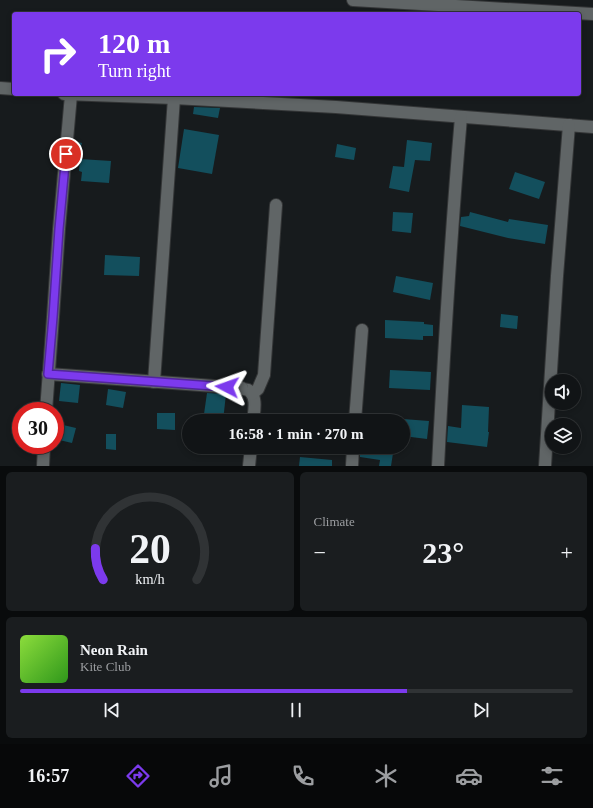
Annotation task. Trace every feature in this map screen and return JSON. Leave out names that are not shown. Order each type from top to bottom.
[{"type":"street","points":[[353,0],[559,12]]},
{"type":"street","points":[[581,13],[593,14]]},
{"type":"street","points":[[0,88],[12,89]]},
{"type":"street","points":[[46,402],[68,96]]},
{"type":"street","points":[[121,96],[336,107],[593,127]]},
{"type":"street","points":[[154,382],[174,98]]},
{"type":"street","points":[[438,466],[449,270],[461,117]]},
{"type":"street","points":[[544,466],[569,125]]},
{"type":"street","points":[[252,394],[258,389],[264,376],[276,205]]},
{"type":"street","points":[[356,414],[362,330]]},
{"type":"street","points":[[48,374],[242,388],[248,390],[252,394],[254,401],[253,414]]},
{"type":"street","points":[[43,466],[44,454]]},
{"type":"street","points":[[250,466],[251,454]]},
{"type":"street","points":[[352,466],[353,454]]},
{"type":"building","points":[[194,107],[220,108],[218,118],[193,114]]},
{"type":"building","points":[[184,129],[219,135],[212,174],[178,168]]},
{"type":"building","points":[[407,140],[432,143],[430,161],[415,160],[409,192],[389,188],[393,166],[404,167]]},
{"type":"building","points":[[74,141],[82,143],[79,155],[73,153]]},
{"type":"building","points":[[337,144],[356,148],[354,160],[335,157]]},
{"type":"building","points":[[80,159],[111,161],[109,183],[81,181],[82,172],[79,171]]},
{"type":"building","points":[[515,172],[545,182],[539,199],[509,189]]},
{"type":"building","points":[[393,212],[413,213],[411,233],[392,231]]},
{"type":"building","points":[[470,212],[508,222],[509,219],[548,225],[545,244],[508,238],[460,226],[461,217],[469,216]]},
{"type":"building","points":[[105,255],[140,257],[139,276],[104,275]]},
{"type":"building","points":[[396,276],[433,283],[430,300],[393,292]]},
{"type":"building","points":[[501,314],[518,316],[517,329],[500,327]]},
{"type":"building","points":[[385,320],[424,322],[424,324],[433,325],[433,336],[423,336],[423,340],[385,338]]},
{"type":"building","points":[[390,370],[431,372],[430,390],[389,388]]},
{"type":"building","points":[[61,383],[80,385],[78,403],[59,401]]},
{"type":"building","points":[[108,389],[126,392],[123,408],[106,405]]},
{"type":"building","points":[[207,393],[226,394],[224,414],[204,414]]},
{"type":"building","points":[[462,405],[489,407],[489,432],[487,447],[447,442],[448,426],[461,428]]},
{"type":"building","points":[[157,413],[175,413],[175,430],[157,429]]},
{"type":"building","points":[[410,420],[429,421],[427,439],[410,437]]},
{"type":"building","points":[[64,425],[76,428],[72,443],[64,441]]},
{"type":"building","points":[[106,434],[116,434],[116,450],[106,449]]},
{"type":"building","points":[[360,454],[393,454],[391,466],[379,466],[380,460],[360,457]]},
{"type":"building","points":[[300,457],[332,460],[332,466],[299,466]]},
{"type":"route","points":[[66,154],[48,374],[227,387]]}]
